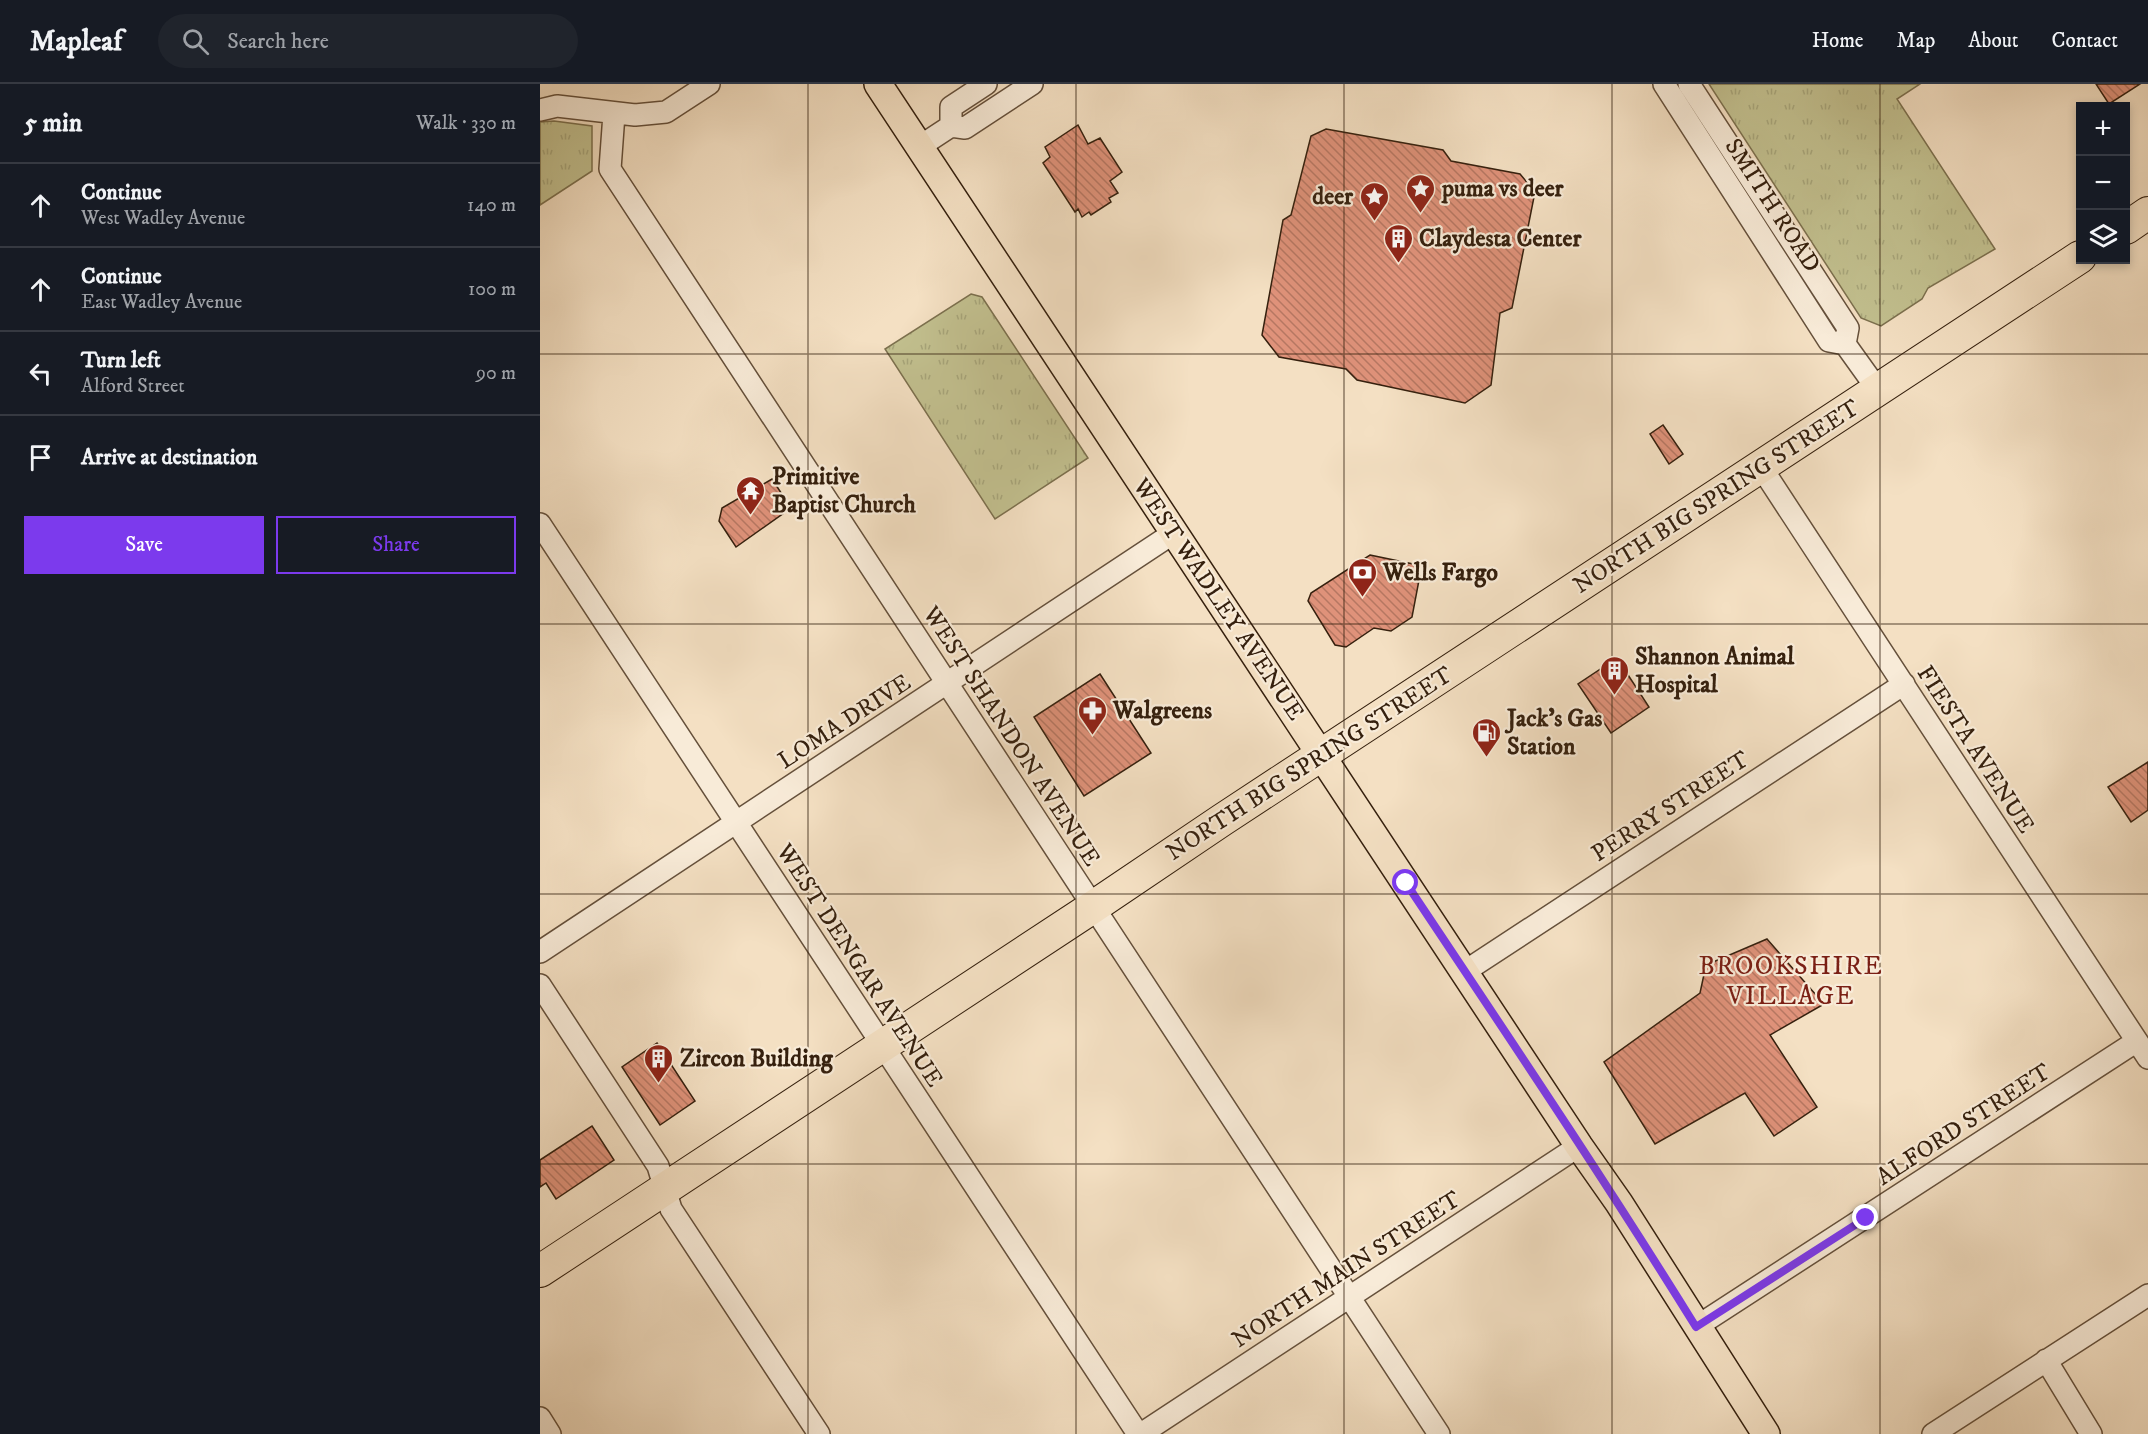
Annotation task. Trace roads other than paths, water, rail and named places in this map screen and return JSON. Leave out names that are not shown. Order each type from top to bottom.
[{"type":"highway","points":[[2130,225],[2148,213]]},
{"type":"highway","name":"NORTH BIG SPRING STREET","points":[[540,1271],[2076,260]]},
{"type":"main road","name":"WEST WADLEY AVENUE","points":[[878,84],[1579,1146],[1619,1203],[1766,1434]]},
{"type":"street","points":[[540,110],[557,106],[614,114],[635,115],[666,112],[709,84]]},
{"type":"street","points":[[951,126],[951,107],[986,84]]},
{"type":"street","points":[[919,147],[951,126],[965,128],[1032,84]]},
{"type":"street","name":"SMITH ROAD","points":[[1664,84],[1829,341],[1845,344],[1878,390]]},
{"type":"street","name":"SMITH ROAD","points":[[1689,84],[1848,328],[1845,344]]},
{"type":"street","name":"WEST SHANDON AVENUE","points":[[614,114],[610,169],[1440,1434]]},
{"type":"street","name":"FIESTA AVENUE","points":[[1761,466],[2142,1050]]},
{"type":"street","name":"WEST DENGAR AVENUE","points":[[540,524],[881,1045],[1140,1434]]},
{"type":"street","name":"LOMA DRIVE","points":[[540,952],[1175,532]]},
{"type":"street","name":"PERRY STREET","points":[[1464,972],[1904,684]]},
{"type":"street","points":[[540,985],[658,1166],[671,1209],[819,1434]]},
{"type":"street","name":"ALFORD STREET","points":[[1696,1327],[2142,1050]]},
{"type":"street","name":"NORTH MAIN STREET","points":[[1140,1434],[1579,1146]]},
{"type":"street","points":[[1933,1434],[2148,1294]]},
{"type":"street","points":[[2046,1360],[2091,1434]]},
{"type":"street","points":[[540,1418],[550,1434]]},
{"type":"place","name":"puma vs deer","points":[[1421,214]]},
{"type":"place","name":"deer","points":[[1374,222]]},
{"type":"place","name":"Claydesta Center","points":[[1398,264]]},
{"type":"place","name":"Primitive Baptist Church","points":[[751,516]]},
{"type":"place","name":"Wells Fargo","points":[[1362,598]]},
{"type":"place","name":"Shannon Animal Hospital","points":[[1614,696]]},
{"type":"place","name":"Walgreens","points":[[1092,736]]},
{"type":"place","name":"Jack's Gas Station","points":[[1486,758]]},
{"type":"place","name":"Zircon Building","points":[[659,1084]]},
{"type":"district","name":"BROOKSHIRE VILLAGE","points":[[1791,980]]}]
